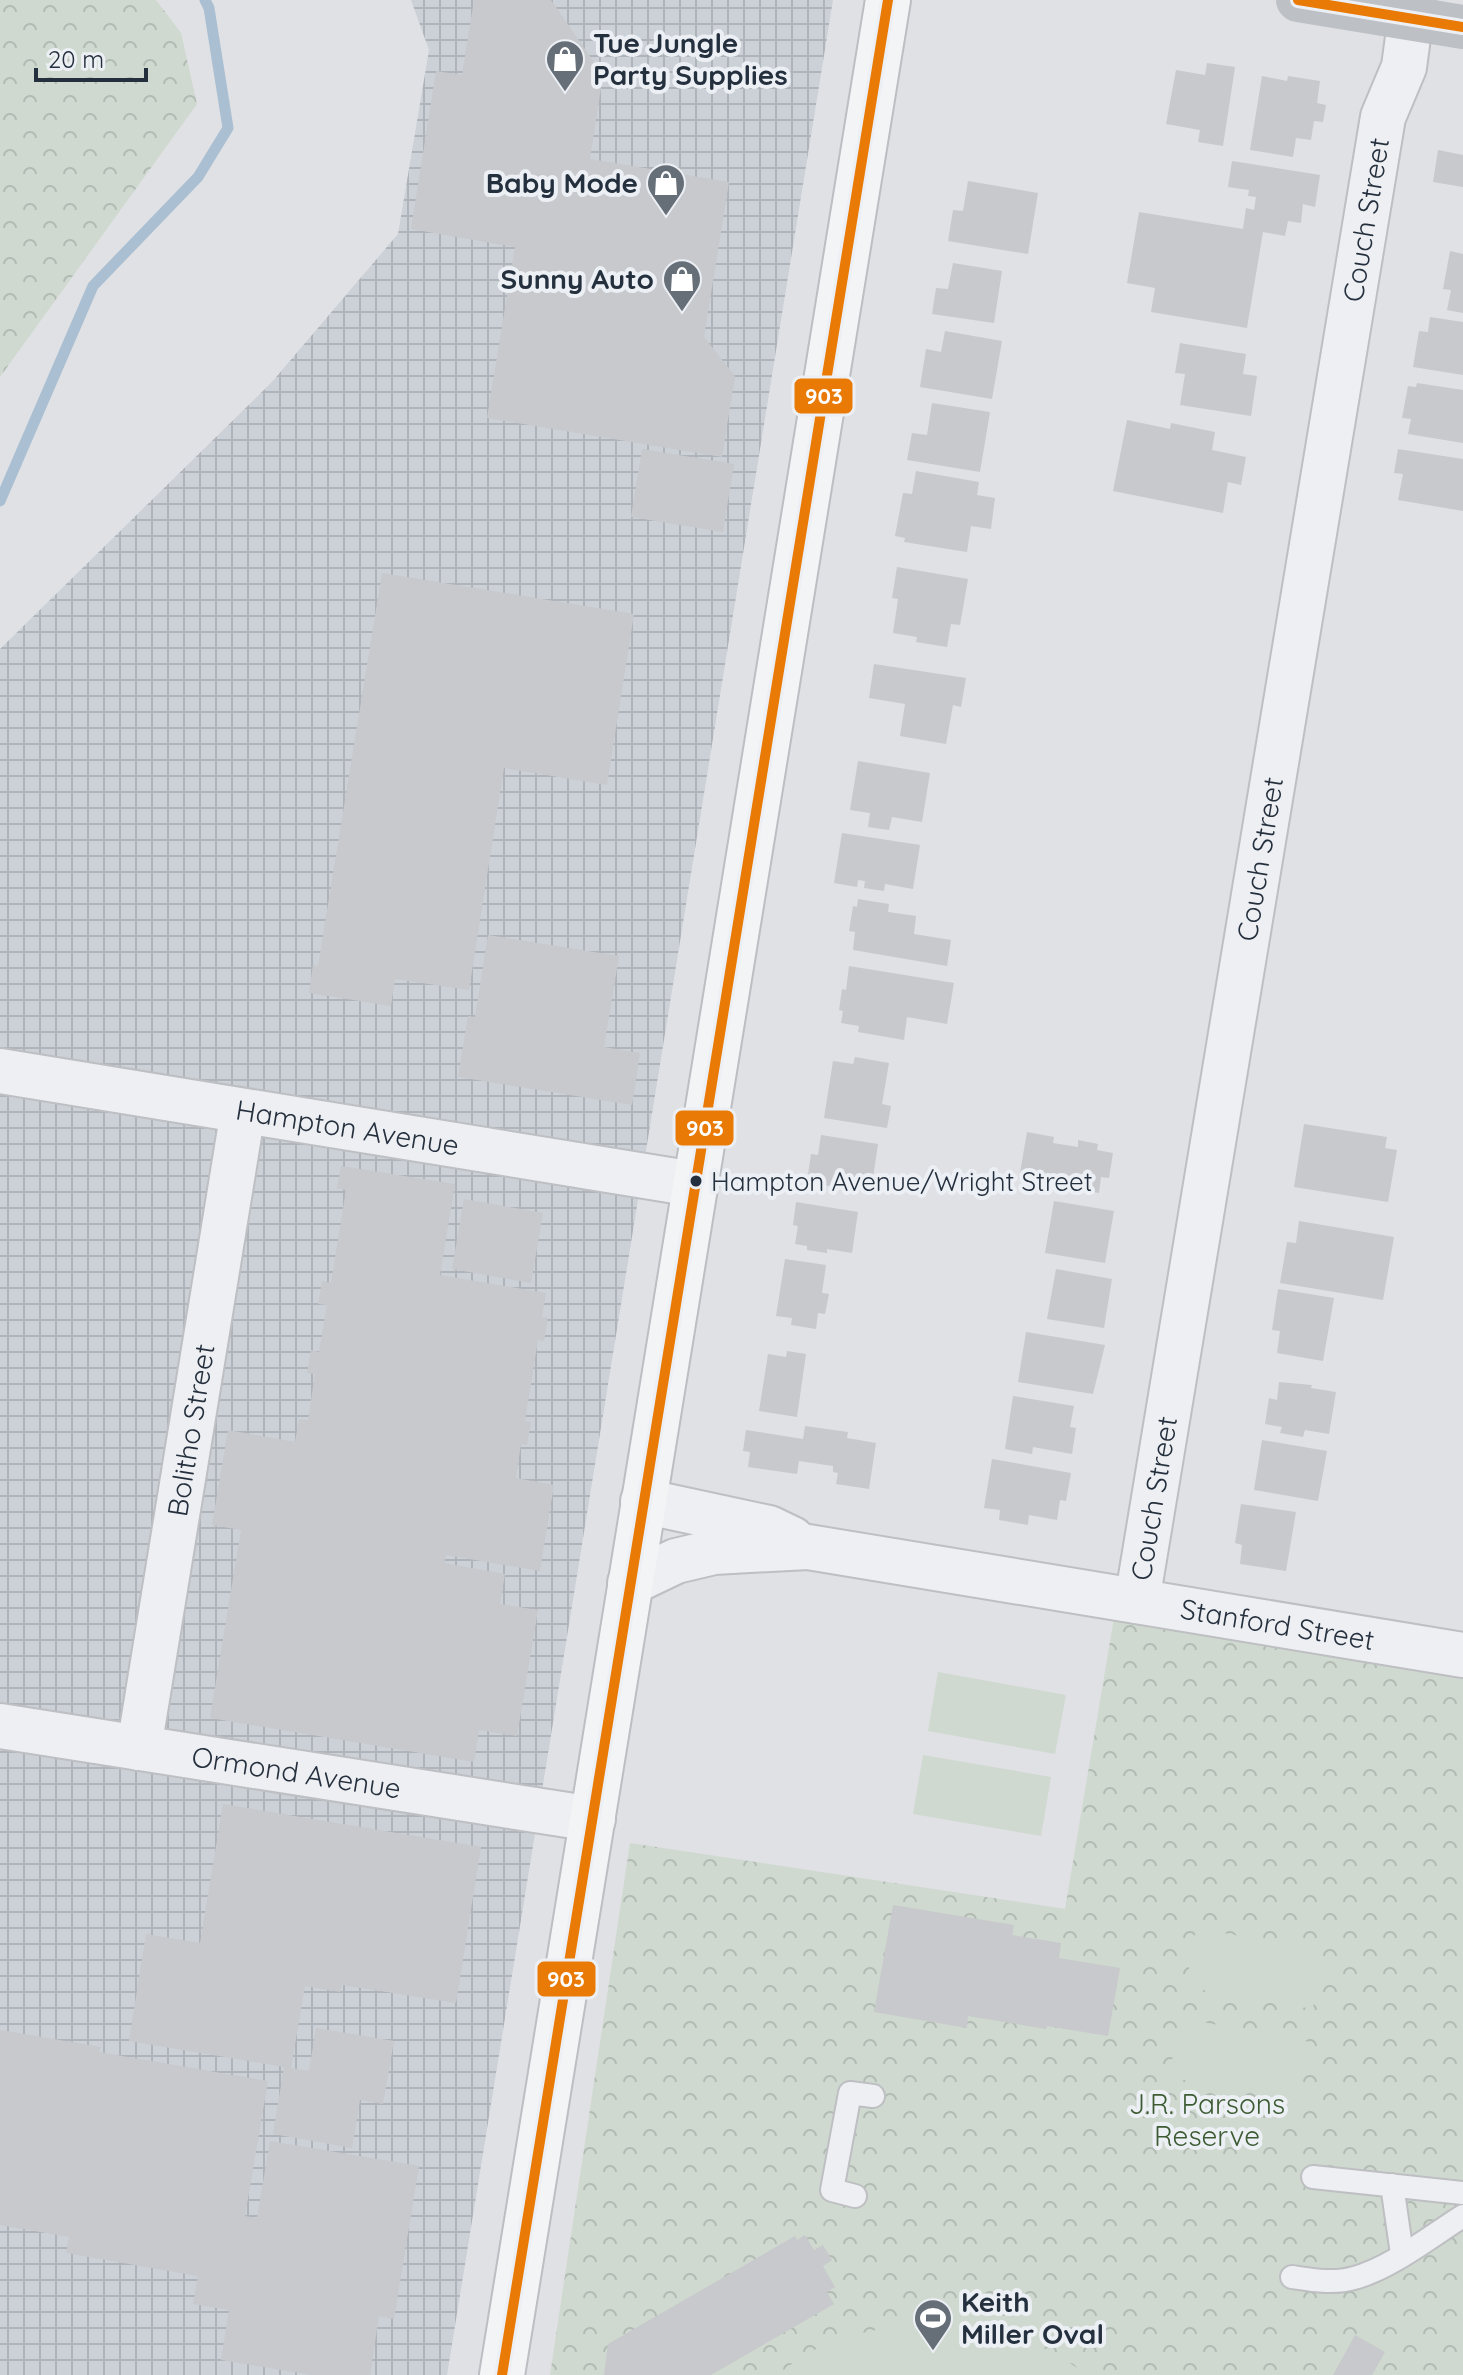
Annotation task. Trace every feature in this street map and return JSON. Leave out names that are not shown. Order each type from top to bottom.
[{"type":"main road","points":[[502,2375],[888,0]]},
{"type":"street","points":[[1298,0],[1401,8],[1463,27]]},
{"type":"street","name":"Couch Street","points":[[1137,1601],[1383,117],[1404,67],[1401,8]]},
{"type":"street","name":"Hampton Avenue","points":[[0,1071],[694,1184]]},
{"type":"street","name":"Bolitho Street","points":[[139,1748],[243,1111]]},
{"type":"street","name":"Stanford Street","points":[[643,1501],[769,1528],[808,1547]]},
{"type":"street","name":"Stanford Street","points":[[630,1583],[676,1561],[714,1552],[808,1547],[1463,1655]]},
{"type":"street","name":"Ormond Avenue","points":[[0,1726],[593,1819]]},
{"type":"lane","points":[[855,2196],[832,2190],[850,2093],[873,2096]]},
{"type":"lane","points":[[1313,2177],[1463,2193]]},
{"type":"lane","points":[[1392,2185],[1402,2254]]},
{"type":"lane","points":[[1292,2277],[1323,2281],[1354,2278],[1402,2254],[1463,2216]]},
{"type":"shaded area","points":[[411,0],[833,0],[447,2375],[0,2375],[0,649],[271,383],[398,234],[429,50]]},
{"type":"green space","points":[[0,0],[156,0],[181,33],[197,104],[0,377]]},
{"type":"green space","name":"J.R. Parsons Reserve","points":[[1114,1618],[1463,1676],[1463,2375],[550,2375],[630,1843],[1065,1909]]},
{"type":"green space","points":[[938,1672],[1066,1695],[1055,1754],[928,1731]]},
{"type":"green space","points":[[923,1755],[1051,1777],[1041,1836],[913,1814]]},
{"type":"green space","points":[[1196,1928],[1323,1951],[1313,2009],[1186,1987]]},
{"type":"green space","points":[[1180,2018],[1307,2041],[1297,2100],[1169,2077]]},
{"type":"green space","name":"Keith Miller Oval","points":[[915,2324],[1006,2334],[1046,2350],[1087,2375],[778,2375],[825,2345],[878,2330]]},
{"type":"building","points":[[474,0],[551,0],[603,75],[590,159],[729,182],[704,337],[735,376],[722,457],[487,418],[515,247],[411,229],[436,71],[462,75]]},
{"type":"building","points":[[1207,63],[1235,67],[1223,146],[1198,142],[1200,130],[1166,124],[1176,70],[1205,75]]},
{"type":"building","points":[[1262,76],[1287,81],[1288,76],[1320,81],[1317,103],[1326,105],[1323,122],[1314,121],[1311,140],[1296,138],[1293,157],[1250,150]]},
{"type":"building","points":[[1438,150],[1463,155],[1463,187],[1433,182]]},
{"type":"building","points":[[1232,161],[1320,175],[1315,207],[1303,204],[1301,223],[1288,221],[1285,236],[1263,232],[1247,328],[1151,312],[1155,288],[1127,283],[1139,212],[1243,229],[1246,208],[1254,210],[1256,197],[1248,196],[1249,190],[1228,187]]},
{"type":"building","points":[[968,181],[1038,193],[1028,254],[948,241],[953,210],[963,211]]},
{"type":"building","points":[[1450,251],[1463,254],[1463,313],[1447,310],[1451,290],[1443,289]]},
{"type":"building","points":[[953,263],[1002,271],[994,323],[932,314],[936,288],[948,289]]},
{"type":"building","points":[[1430,317],[1463,322],[1463,375],[1413,367],[1419,331],[1428,332]]},
{"type":"building","points":[[945,331],[1002,341],[992,399],[920,387],[926,349],[941,352]]},
{"type":"building","points":[[1180,343],[1246,354],[1243,374],[1257,376],[1251,416],[1180,405],[1185,374],[1175,373]]},
{"type":"building","points":[[1417,383],[1463,390],[1463,443],[1408,434],[1411,419],[1402,418],[1408,386],[1416,387]]},
{"type":"building","points":[[932,403],[990,412],[980,472],[907,460],[912,433],[927,435]]},
{"type":"building","points":[[1127,420],[1170,429],[1171,423],[1215,432],[1212,450],[1246,457],[1241,485],[1228,482],[1223,513],[1113,491]]},
{"type":"building","points":[[642,449],[734,464],[723,532],[631,517]]},
{"type":"building","points":[[1398,449],[1463,459],[1463,511],[1398,500],[1403,474],[1394,473]]},
{"type":"building","points":[[916,471],[979,482],[977,495],[995,498],[991,529],[971,526],[967,552],[904,542],[905,538],[895,536],[903,493],[912,494]]},
{"type":"building","points":[[897,567],[968,579],[960,625],[951,624],[947,647],[916,642],[917,637],[893,633],[898,599],[892,598]]},
{"type":"building","points":[[382,573],[634,614],[607,785],[504,768],[469,990],[395,979],[391,1006],[309,993],[313,965],[318,966]]},
{"type":"building","points":[[874,664],[966,678],[961,707],[953,705],[946,744],[900,736],[905,704],[869,698]]},
{"type":"building","points":[[858,761],[930,773],[922,822],[892,817],[889,830],[868,827],[870,813],[850,810]]},
{"type":"building","points":[[842,833],[920,845],[913,889],[885,884],[884,891],[864,888],[865,881],[858,880],[857,887],[834,883]]},
{"type":"building","points":[[858,899],[889,904],[888,912],[916,916],[914,934],[951,940],[947,966],[853,950],[855,932],[849,931],[853,906],[857,907]]},
{"type":"building","points":[[488,935],[619,956],[604,1047],[640,1053],[632,1105],[458,1077],[468,1016],[475,1017]]},
{"type":"building","points":[[849,966],[954,983],[947,1024],[907,1017],[904,1040],[858,1032],[859,1026],[841,1023],[843,1011],[839,1010]]},
{"type":"building","points":[[855,1057],[889,1063],[882,1104],[891,1106],[887,1128],[824,1118],[833,1061],[853,1064]]},
{"type":"building","points":[[1304,1124],[1387,1137],[1385,1148],[1397,1150],[1388,1202],[1294,1187]]},
{"type":"building","points":[[1027,1132],[1054,1137],[1053,1143],[1078,1147],[1078,1140],[1098,1144],[1097,1150],[1113,1153],[1109,1178],[1101,1177],[1099,1193],[1019,1179]]},
{"type":"building","points":[[821,1135],[878,1144],[872,1185],[844,1181],[843,1188],[823,1185],[824,1178],[808,1175],[811,1154],[818,1155]]},
{"type":"building","points":[[341,1166],[455,1184],[440,1275],[546,1293],[542,1317],[548,1318],[544,1341],[538,1340],[525,1421],[531,1422],[527,1445],[521,1444],[516,1478],[554,1485],[540,1571],[446,1555],[444,1563],[505,1574],[500,1604],[538,1610],[517,1736],[479,1730],[474,1762],[210,1718],[241,1530],[212,1525],[228,1430],[295,1442],[299,1419],[308,1420],[315,1374],[307,1373],[311,1350],[319,1352],[327,1305],[318,1304],[322,1281],[331,1283],[346,1190],[337,1188]]},
{"type":"building","points":[[464,1199],[543,1213],[531,1283],[452,1269]]},
{"type":"building","points":[[1054,1201],[1114,1211],[1105,1263],[1045,1253]]},
{"type":"building","points":[[796,1202],[858,1212],[852,1253],[807,1250],[807,1246],[795,1244],[798,1226],[793,1225]]},
{"type":"building","points":[[1299,1221],[1394,1237],[1383,1300],[1280,1283],[1287,1242],[1296,1243]]},
{"type":"building","points":[[785,1259],[826,1265],[822,1293],[829,1294],[825,1314],[818,1313],[816,1329],[791,1325],[792,1318],[776,1316]]},
{"type":"building","points":[[1056,1269],[1112,1279],[1104,1328],[1047,1319]]},
{"type":"building","points":[[1278,1289],[1334,1298],[1323,1361],[1277,1353],[1280,1331],[1272,1330]]},
{"type":"building","points":[[1026,1332],[1105,1345],[1093,1394],[1018,1382]]},
{"type":"building","points":[[787,1351],[806,1354],[797,1417],[759,1411],[768,1354],[786,1357]]},
{"type":"building","points":[[1279,1382],[1312,1385],[1311,1388],[1336,1392],[1329,1434],[1305,1430],[1303,1437],[1280,1433],[1282,1427],[1265,1424],[1269,1398],[1277,1400]]},
{"type":"building","points":[[1013,1396],[1074,1406],[1070,1427],[1076,1428],[1072,1454],[1033,1447],[1032,1454],[1005,1449]]},
{"type":"building","points":[[805,1426],[848,1432],[847,1438],[876,1443],[869,1489],[836,1484],[838,1473],[833,1472],[833,1466],[799,1461],[797,1474],[748,1467],[750,1452],[743,1451],[746,1430],[803,1439]]},
{"type":"building","points":[[1262,1440],[1327,1451],[1318,1501],[1254,1490]]},
{"type":"building","points":[[992,1459],[1071,1473],[1066,1501],[1060,1500],[1057,1520],[1029,1515],[1028,1525],[999,1520],[1000,1510],[984,1508]]},
{"type":"building","points":[[1241,1504],[1296,1512],[1286,1571],[1240,1564],[1242,1545],[1235,1543]]},
{"type":"building","points":[[223,1804],[481,1847],[456,2003],[342,1985],[340,1992],[305,1986],[291,2068],[309,2071],[316,2028],[394,2041],[383,2104],[360,2100],[352,2148],[273,2134],[284,2067],[129,2041],[146,1934],[200,1943]]},
{"type":"building","points":[[893,1905],[1014,1925],[1012,1935],[1061,1943],[1059,1958],[1120,1968],[1108,2036],[968,2016],[967,2028],[874,2012]]},
{"type":"building","points":[[0,2030],[101,2047],[99,2052],[268,2081],[245,2216],[257,2218],[270,2141],[419,2166],[394,2319],[379,2316],[370,2375],[312,2375],[221,2360],[229,2310],[193,2304],[198,2276],[66,2253],[69,2237],[0,2225]]},
{"type":"building","points":[[805,2235],[814,2250],[823,2245],[832,2260],[823,2266],[835,2287],[827,2292],[834,2304],[711,2375],[604,2375],[608,2344],[795,2236],[797,2240]]},
{"type":"building","points":[[1355,2335],[1385,2352],[1372,2375],[1333,2375]]},
{"type":"waterway","points":[[0,501],[93,286],[198,177],[228,128],[209,8],[205,0]]},
{"type":"transit line","name":"903","points":[[502,2375],[888,0]]},
{"type":"transit line","name":"903","points":[[1298,0],[1463,27]]},
{"type":"place","name":"Tue Jungle Party Supplies","points":[[565,93]]},
{"type":"place","name":"Baby Mode","points":[[666,217]]},
{"type":"place","name":"Sunny Auto","points":[[682,313]]},
{"type":"place","name":"Hampton Avenue/Wright Street","points":[[696,1181]]},
{"type":"place","name":"Keith Miller Oval","points":[[933,2352]]}]
